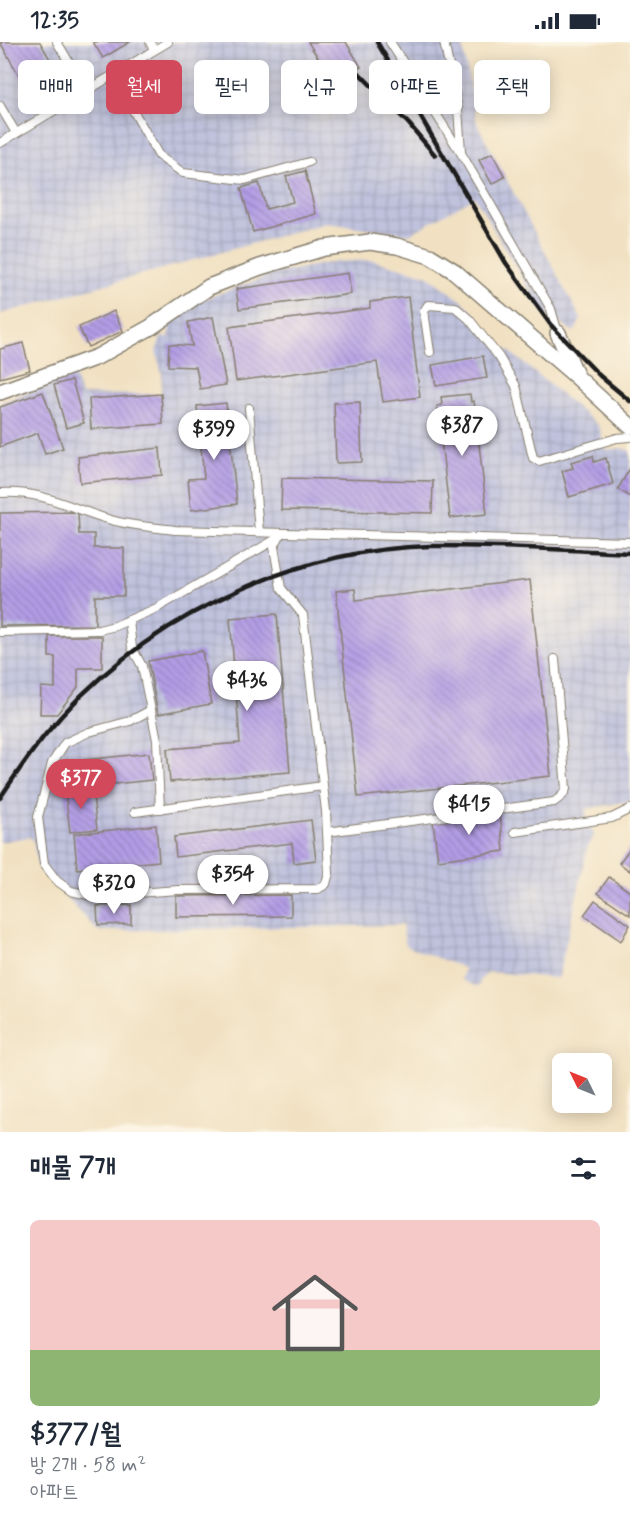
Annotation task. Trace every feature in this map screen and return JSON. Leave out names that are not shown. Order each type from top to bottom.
[{"type":"street","points":[[0,392],[97,357],[151,327],[209,286],[260,267],[324,248],[370,242],[397,246],[430,256],[454,271],[630,426]]},
{"type":"street","points":[[558,333],[577,377]]},
{"type":"lane","points":[[57,42],[68,60]]},
{"type":"lane","points":[[150,42],[154,50]]},
{"type":"lane","points":[[138,60],[168,42]]},
{"type":"lane","points":[[390,42],[461,153],[551,309],[558,333]]},
{"type":"lane","points":[[444,42],[458,109],[461,153]]},
{"type":"lane","points":[[0,106],[16,133]]},
{"type":"lane","points":[[0,143],[48,114]]},
{"type":"lane","points":[[135,114],[159,156],[183,174],[245,180],[309,162]]},
{"type":"lane","points":[[430,352],[424,311],[428,305],[455,307],[469,319],[499,357],[516,386],[533,458],[539,461],[616,438],[630,438]]},
{"type":"lane","points":[[249,408],[259,532]]},
{"type":"lane","points":[[0,493],[22,491],[69,503],[112,520],[175,530],[630,542]]},
{"type":"lane","points":[[0,632],[99,630],[129,620],[157,608],[287,533]]},
{"type":"lane","points":[[151,710],[130,721],[90,732],[65,743],[52,763],[38,817],[44,864],[57,881],[71,891],[93,896],[179,890],[318,889],[326,884],[329,873],[327,832],[303,615],[281,588],[274,547],[279,537]]},
{"type":"lane","points":[[129,620],[132,648],[142,666],[157,740],[160,809]]},
{"type":"lane","points":[[327,832],[554,802],[562,796],[566,789],[555,659]]},
{"type":"lane","points":[[135,812],[323,786]]},
{"type":"lane","points":[[516,832],[612,818],[630,809]]},
{"type":"shaded area","points":[[0,42],[462,42],[477,124],[581,319],[574,332],[542,311],[475,197],[410,234],[326,223],[0,314]]},
{"type":"shaded area","points":[[372,260],[427,275],[465,303],[497,341],[599,426],[605,450],[622,448],[630,451],[630,801],[586,809],[587,827],[592,829],[594,836],[588,846],[558,978],[489,972],[481,979],[478,987],[462,980],[464,968],[406,946],[402,925],[98,931],[38,867],[33,840],[29,837],[0,842],[0,403],[74,374],[81,395],[161,394],[162,375],[156,351],[161,337],[169,338],[170,320],[188,305],[273,274],[333,262]]},
{"type":"building","points":[[0,42],[40,42],[50,60],[18,60],[18,74]]},
{"type":"building","points":[[93,42],[130,42],[103,58]]},
{"type":"building","points":[[308,42],[346,42],[357,60],[319,60]]},
{"type":"building","points":[[492,153],[505,177],[492,184],[479,160]]},
{"type":"building","points":[[305,171],[316,214],[253,232],[241,188],[259,183],[266,209],[293,202],[286,176]]},
{"type":"building","points":[[348,273],[351,294],[239,309],[236,289]]},
{"type":"building","points":[[408,297],[420,397],[383,402],[377,362],[236,381],[229,327],[370,308],[370,302]]},
{"type":"building","points":[[114,311],[123,331],[88,347],[79,327]]},
{"type":"building","points":[[213,317],[226,385],[200,389],[196,367],[168,366],[169,344],[192,346],[188,322]]},
{"type":"building","points":[[23,343],[30,370],[0,378],[0,349]]},
{"type":"building","points":[[483,356],[487,378],[436,386],[432,365]]},
{"type":"building","points":[[72,380],[84,423],[66,428],[54,385]]},
{"type":"building","points":[[43,392],[63,448],[45,454],[38,433],[0,447],[0,407]]},
{"type":"building","points":[[161,394],[163,424],[91,429],[89,399]]},
{"type":"building","points":[[470,394],[471,402],[474,401],[487,514],[450,518],[437,406],[442,405],[441,397]]},
{"type":"building","points":[[360,402],[362,462],[336,463],[334,403]]},
{"type":"building","points":[[226,403],[237,504],[191,510],[188,479],[204,478],[197,406]]},
{"type":"building","points":[[160,448],[162,475],[80,483],[78,457]]},
{"type":"building","points":[[593,456],[594,462],[606,458],[613,484],[569,497],[562,471],[573,468],[571,462]]},
{"type":"building","points":[[630,468],[630,497],[618,489]]},
{"type":"building","points":[[282,478],[433,481],[432,513],[281,510]]},
{"type":"building","points":[[78,512],[79,534],[94,534],[94,548],[124,548],[124,596],[95,596],[95,625],[0,626],[0,513]]},
{"type":"building","points":[[530,580],[551,776],[358,797],[336,591],[355,589],[356,600]]},
{"type":"building","points":[[277,614],[290,772],[170,782],[167,749],[240,743],[230,618]]},
{"type":"building","points":[[49,636],[102,636],[102,668],[78,668],[78,687],[57,714],[40,714],[41,687],[55,688],[55,657],[49,657]]},
{"type":"building","points":[[202,651],[211,704],[158,714],[148,661]]},
{"type":"building","points":[[149,753],[152,780],[86,787],[84,760]]},
{"type":"building","points":[[92,788],[97,829],[70,832],[65,791]]},
{"type":"building","points":[[500,813],[504,851],[438,860],[433,822]]},
{"type":"building","points":[[311,820],[316,860],[294,863],[292,843],[176,857],[174,837]]},
{"type":"building","points":[[156,825],[159,861],[77,869],[74,834]]},
{"type":"building","points":[[630,848],[630,871],[619,863]]},
{"type":"building","points":[[609,877],[630,892],[630,915],[598,893]]},
{"type":"building","points":[[291,895],[291,916],[176,917],[176,896]]},
{"type":"building","points":[[595,900],[630,925],[621,941],[584,915]]},
{"type":"building","points":[[131,905],[131,924],[98,925],[97,906]]},
{"type":"railway","points":[[377,42],[506,263],[550,324],[600,376],[630,401]]},
{"type":"railway","points":[[358,72],[409,124],[435,155]]},
{"type":"railway","points":[[0,798],[45,735],[82,695],[124,659],[169,627],[218,600],[269,578],[322,561],[376,551],[430,546],[630,553]]}]
